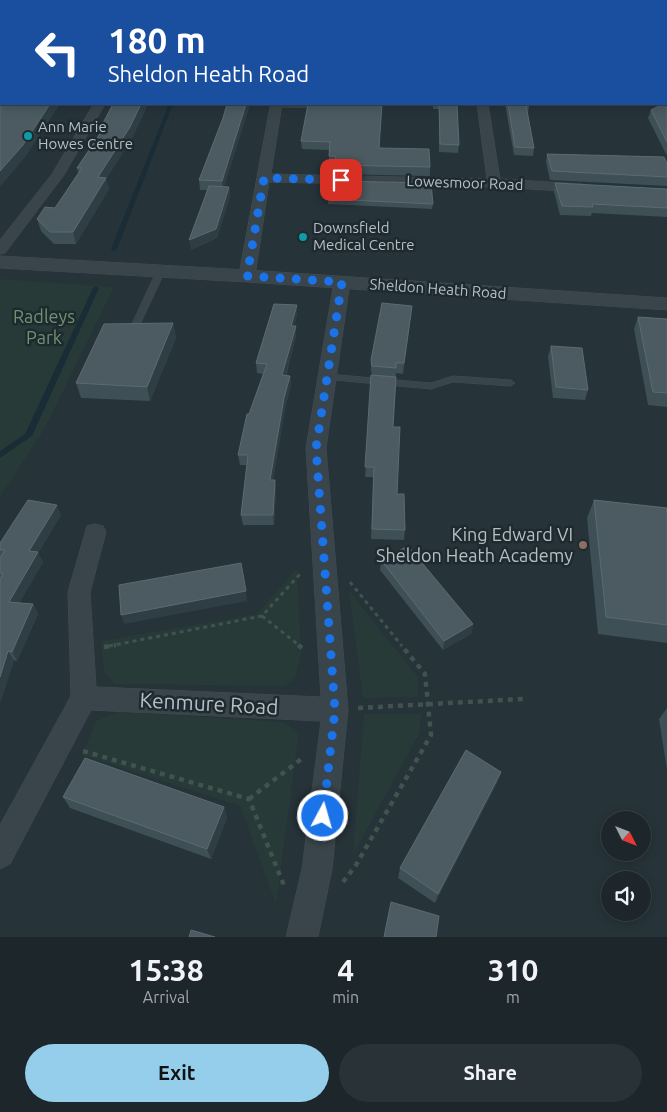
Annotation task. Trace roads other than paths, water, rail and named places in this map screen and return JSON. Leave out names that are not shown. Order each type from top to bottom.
[{"type":"street","points":[[0,250],[58,175],[98,105]]},
{"type":"street","points":[[247,276],[276,105]]},
{"type":"street","points":[[483,105],[494,183]]},
{"type":"street","name":"Lowesmoor Road","points":[[264,178],[494,183],[597,189]]},
{"type":"street","name":"Sheldon Heath Road","points":[[0,262],[247,276],[667,304]]},
{"type":"street","points":[[302,937],[317,869],[335,710],[316,448],[342,282]]},
{"type":"street","points":[[0,854],[84,698],[79,592],[95,532]]},
{"type":"street","name":"Kenmure Road","points":[[84,698],[335,710]]},
{"type":"lane","points":[[276,105],[325,106]]},
{"type":"lane","points":[[133,331],[161,271]]},
{"type":"lane","points":[[327,377],[431,386],[453,379],[511,383]]},
{"type":"waterway","points":[[114,249],[171,105]]},
{"type":"waterway","points":[[0,455],[28,436],[96,288]]},
{"type":"place","name":"Ann Marie Howes Centre","points":[[28,136]]},
{"type":"place","name":"Downsfield Medical Centre","points":[[303,237]]},
{"type":"place","name":"King Edward VI Sheldon Heath Academy","points":[[583,545]]},
{"type":"park label","name":"Radleys Park","points":[[44,327]]}]
